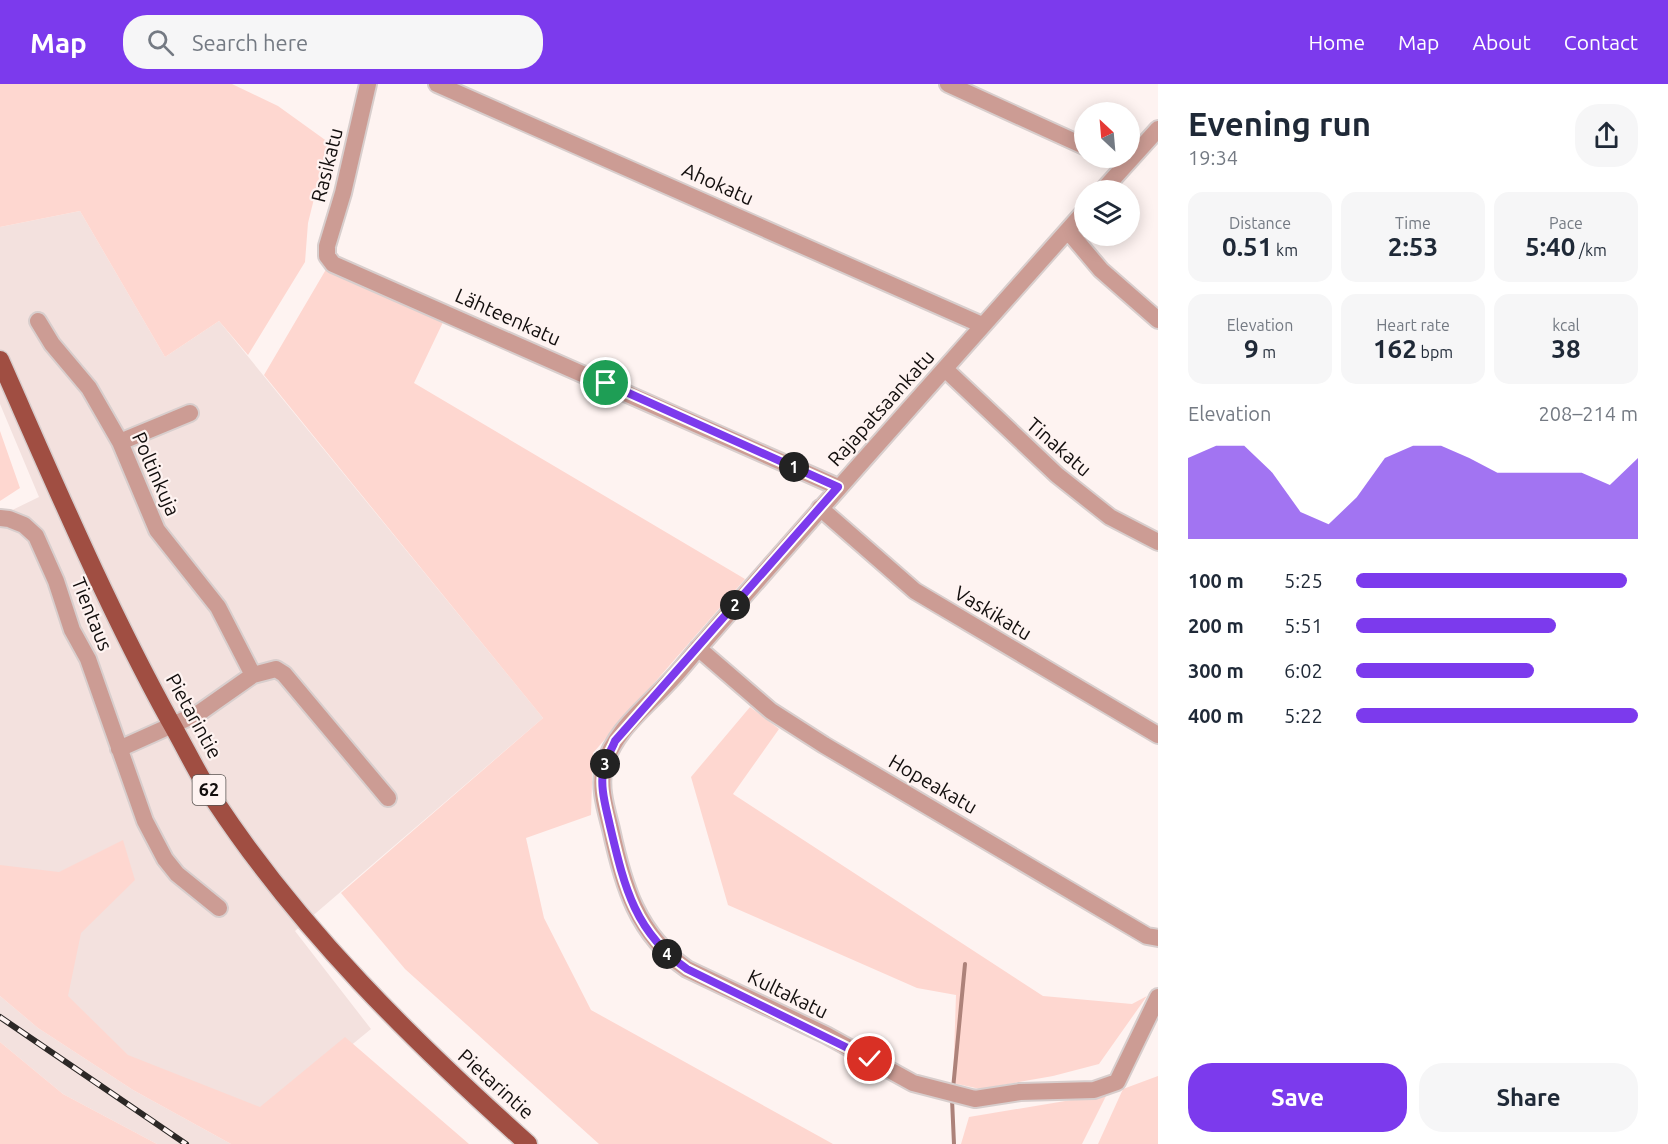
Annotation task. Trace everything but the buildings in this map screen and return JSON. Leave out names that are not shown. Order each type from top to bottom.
[{"type":"main road","name":"Pietarintie","points":[[0,360],[134,655],[215,800],[282,891],[354,978],[448,1072],[528,1144]]},
{"type":"street","name":"Rasikatu","points":[[327,256],[327,246],[343,193],[368,84]]},
{"type":"street","name":"Ahokatu","points":[[437,84],[982,326]]},
{"type":"street","points":[[948,84],[1074,141]]},
{"type":"street","points":[[1140,144],[1158,129]]},
{"type":"street","name":"Rajapatsaankatu","points":[[615,741],[838,487],[1074,224]]},
{"type":"street","points":[[1068,231],[1101,270],[1158,320]]},
{"type":"street","name":"Lähteenkatu","points":[[327,256],[333,264],[838,487]]},
{"type":"street","name":"Poltinkuja","points":[[38,321],[52,344],[88,388],[120,442],[157,530],[218,607],[253,675]]},
{"type":"street","name":"Tinakatu","points":[[945,369],[1057,475],[1110,517],[1158,542]]},
{"type":"street","points":[[120,442],[190,413]]},
{"type":"street","name":"Vaskikatu","points":[[820,508],[915,591],[1158,735]]},
{"type":"street","name":"Tientaus","points":[[0,518],[24,525],[36,536],[56,581],[72,630],[88,659],[145,821],[165,859],[177,874],[219,908]]},
{"type":"street","name":"Hopeakatu","points":[[698,648],[771,711],[824,745],[1147,936],[1158,938]]},
{"type":"street","points":[[119,749],[199,713],[253,675],[276,669],[285,674],[388,798]]},
{"type":"street","name":"Kultakatu","points":[[615,741],[604,766],[603,799],[620,871],[629,898],[646,929],[669,957],[687,969],[826,1035],[913,1083],[975,1099],[1020,1092],[1094,1090],[1117,1082],[1158,997]]},
{"type":"shaded area","points":[[0,84],[232,84],[278,106],[328,142],[308,223],[305,262],[248,355],[219,321],[165,357],[80,211],[0,227]]},
{"type":"shaded area","points":[[80,211],[165,357],[219,321],[543,718],[295,931],[371,1029],[253,1126],[130,1066],[0,959],[0,516],[39,497],[0,404],[0,227]]},
{"type":"shaded area","points":[[328,266],[445,318],[414,383],[745,579],[593,753],[591,815],[526,838],[544,918],[591,1010],[833,1144],[599,1144],[405,969],[341,893],[543,718],[264,375]]},
{"type":"shaded area","points":[[0,431],[20,488],[0,501]]},
{"type":"shaded area","points":[[750,707],[779,729],[733,794],[1043,996],[1132,1004],[1147,996],[1099,1064],[1053,1076],[980,1089],[953,1083],[956,995],[917,988],[728,905],[691,777]]},
{"type":"shaded area","points":[[123,840],[135,880],[81,933],[68,996],[128,1055],[260,1107],[345,1037],[469,1144],[231,1144],[133,1090],[38,1028],[0,996],[0,865],[59,872]]},
{"type":"shaded area","points":[[0,996],[38,1028],[133,1090],[231,1144],[157,1144],[63,1094],[0,1042]]},
{"type":"shaded area","points":[[0,1042],[63,1094],[157,1144],[0,1144]]},
{"type":"shaded area","points":[[1158,1076],[1158,1144],[1098,1144],[1123,1089]]},
{"type":"shaded area","points":[[1107,1094],[1082,1144],[961,1144],[969,1117]]},
{"type":"waterway","points":[[953,1089],[965,964]]},
{"type":"waterway","points":[[952,1099],[954,1144]]},
{"type":"railway","points":[[0,1017],[186,1144]]},
{"type":"route","points":[[606,383],[838,487],[669,682],[631,720],[615,741],[604,766],[603,799],[620,871],[629,898],[641,922],[669,957],[687,969],[826,1035],[870,1059]]}]
